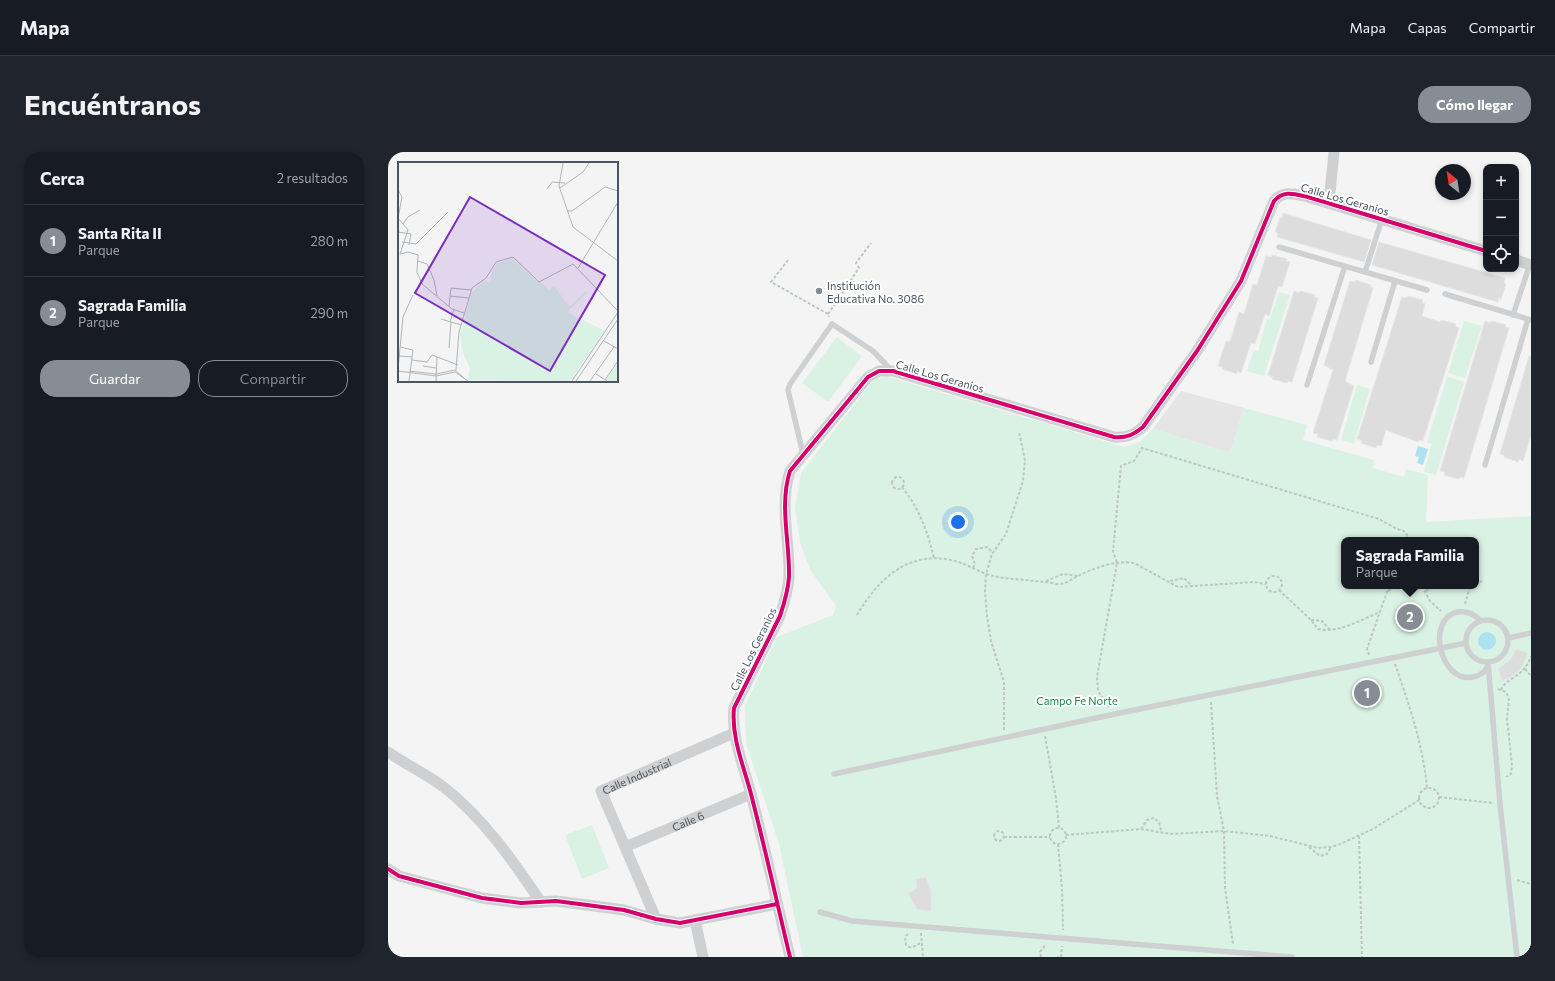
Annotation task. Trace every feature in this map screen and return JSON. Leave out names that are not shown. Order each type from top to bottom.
[{"type":"street","points":[[1329,203],[1334,152]]},
{"type":"street","name":"Calle Los Geranios","points":[[790,957],[732,721],[734,708],[785,603],[789,576],[785,513],[787,480],[794,464],[868,377],[879,371],[893,371],[1114,437],[1130,436],[1144,428],[1233,295],[1253,256],[1274,201],[1279,196],[1285,193],[1292,193],[1483,250]]},
{"type":"street","points":[[1519,261],[1531,264]]},
{"type":"street","name":"Calle Industrial","points":[[656,919],[601,791],[734,733]]},
{"type":"street","points":[[388,752],[444,787],[463,804],[506,851],[541,902]]},
{"type":"street","name":"Calle 6","points":[[625,847],[751,794]]},
{"type":"street","points":[[388,869],[399,876],[482,898],[521,903],[556,901],[617,909],[656,919],[680,923],[778,904]]},
{"type":"street","points":[[695,920],[703,957]]},
{"type":"lane","points":[[1365,272],[1382,219]]},
{"type":"lane","points":[[1279,247],[1427,290]]},
{"type":"lane","points":[[1513,315],[1531,264]]},
{"type":"lane","points":[[1308,385],[1345,266]]},
{"type":"lane","points":[[1371,362],[1395,281]]},
{"type":"lane","points":[[1445,294],[1529,320],[1485,465]]},
{"type":"lane","points":[[803,454],[788,390],[790,384],[832,324],[873,351],[893,371]]},
{"type":"lane","points":[[1481,621],[1476,616],[1462,611],[1447,617],[1440,630],[1441,648],[1448,666],[1456,675],[1462,678],[1477,676],[1488,667],[1488,662]]},
{"type":"lane","points":[[1481,621],[1495,622],[1506,631],[1508,638],[1506,652],[1495,661],[1488,662],[1476,659],[1471,654],[1466,643],[1467,633],[1481,621]]},
{"type":"lane","points":[[1508,638],[1531,633]]},
{"type":"lane","points":[[834,774],[1115,714],[1466,643]]},
{"type":"lane","points":[[1488,662],[1500,804],[1517,957]]},
{"type":"lane","points":[[820,912],[852,921],[1292,957]]},
{"type":"path","points":[[828,314],[859,268],[856,263],[871,243]]},
{"type":"path","points":[[788,260],[771,282],[828,314],[832,324]]},
{"type":"path","points":[[1005,737],[1004,682],[1000,664],[991,641],[986,616],[985,591],[986,574],[994,553],[1006,534],[1023,481],[1025,460],[1019,432]]},
{"type":"path","points":[[1115,714],[1100,695],[1097,677],[1116,563],[1113,551],[1121,466],[1134,461],[1142,448],[1379,519],[1397,529],[1404,531],[1407,535],[1406,537]]},
{"type":"path","points":[[902,487],[898,489],[893,486],[891,483],[894,477],[902,478],[904,484],[902,487],[915,505],[924,524],[934,559]]},
{"type":"path","points":[[973,568],[974,564],[972,556],[976,549],[987,547],[994,553]]},
{"type":"path","points":[[857,615],[880,582],[890,574],[907,564],[934,559],[955,561],[986,574],[1003,578],[1045,582],[1064,583],[1078,576],[1116,563],[1134,563],[1170,581],[1178,587],[1254,582],[1266,584]]},
{"type":"path","points":[[1045,582],[1063,574],[1078,576]]},
{"type":"path","points":[[1270,577],[1277,577],[1282,583],[1279,590],[1274,592],[1269,591],[1266,584],[1270,577]]},
{"type":"path","points":[[1170,581],[1184,578],[1192,586]]},
{"type":"path","points":[[1370,662],[1367,650],[1387,591],[1391,589]]},
{"type":"path","points":[[1429,589],[1426,591],[1430,601],[1441,611]]},
{"type":"path","points":[[1465,605],[1469,589]]},
{"type":"path","points":[[1279,590],[1311,620],[1318,629],[1330,630],[1380,612]]},
{"type":"path","points":[[1311,620],[1322,621],[1330,630]]},
{"type":"path","points":[[1500,690],[1503,685],[1525,669],[1531,656]]},
{"type":"path","points":[[1393,657],[1412,714],[1426,772],[1427,788]]},
{"type":"path","points":[[1525,669],[1531,676]]},
{"type":"path","points":[[1490,685],[1506,692],[1509,699],[1507,718],[1512,766],[1511,774],[1498,782]]},
{"type":"path","points":[[1211,695],[1216,796],[1224,830],[1225,888],[1234,952]]},
{"type":"path","points":[[1044,729],[1056,798],[1059,828]]},
{"type":"path","points":[[1427,788],[1434,790],[1439,797],[1500,804]]},
{"type":"path","points":[[1427,788],[1420,793],[1419,800],[1422,806],[1428,808],[1437,804],[1439,797]]},
{"type":"path","points":[[1066,835],[1141,829],[1162,831],[1171,834],[1224,830],[1270,836],[1308,846],[1331,847],[1359,836],[1419,800]]},
{"type":"path","points":[[1141,829],[1147,820],[1154,818],[1159,822],[1162,831]]},
{"type":"path","points":[[1050,836],[1052,831],[1059,828],[1064,830],[1066,835],[1064,842],[1058,844]]},
{"type":"path","points":[[1004,837],[1004,833],[999,830],[995,832],[994,836],[998,841],[1002,840],[1004,837],[1050,836]]},
{"type":"path","points":[[1050,836],[1054,842],[1058,844]]},
{"type":"path","points":[[1359,836],[1362,957]]},
{"type":"path","points":[[1058,844],[1064,938]]},
{"type":"path","points":[[1308,846],[1320,856],[1327,854],[1331,847]]},
{"type":"path","points":[[1508,877],[1531,884]]},
{"type":"path","points":[[921,926],[923,957]]},
{"type":"path","points":[[909,933],[905,937],[906,945],[913,947],[922,942]]},
{"type":"path","points":[[915,933],[921,934]]},
{"type":"path","points":[[1041,957],[1040,952],[1048,943]]},
{"type":"path","points":[[1055,944],[1063,945],[1058,957]]},
{"type":"shaded area","points":[[1181,391],[1244,408],[1230,453],[1153,429]]},
{"type":"green space","points":[[1279,292],[1290,295],[1264,376],[1247,371],[1254,350],[1258,351],[1267,319],[1270,319]]},
{"type":"green space","points":[[1464,321],[1482,326],[1465,378],[1448,373]]},
{"type":"green space","points":[[837,337],[862,356],[828,402],[802,383]]},
{"type":"green space","name":"Campo Fe Norte","points":[[886,376],[1124,447],[1140,442],[1153,429],[1230,453],[1244,408],[1307,425],[1303,440],[1374,460],[1373,468],[1404,477],[1406,469],[1428,475],[1426,522],[1531,516],[1531,957],[803,957],[779,844],[746,743],[745,706],[777,637],[833,615],[836,606],[811,571],[800,543],[795,507],[801,473],[874,379]]},
{"type":"green space","points":[[1447,376],[1464,382],[1436,475],[1424,472],[1432,444],[1427,443]]},
{"type":"green space","points":[[1357,385],[1370,389],[1354,444],[1341,440]]},
{"type":"green space","points":[[592,825],[609,868],[582,879],[565,835]]},
{"type":"water","points":[[1418,446],[1428,449],[1423,465],[1417,463],[1419,457],[1415,456]]},
{"type":"water","points":[[1487,632],[1493,635],[1496,641],[1493,647],[1487,650],[1481,647],[1478,641],[1481,635]]},
{"type":"building","points":[[1283,213],[1371,240],[1364,262],[1277,237],[1278,233],[1275,232],[1280,217],[1282,218]]},
{"type":"building","points":[[1379,242],[1505,278],[1504,283],[1506,284],[1501,299],[1499,298],[1498,302],[1372,265]]},
{"type":"building","points":[[1272,255],[1287,259],[1286,261],[1290,262],[1282,287],[1278,286],[1269,316],[1265,314],[1255,344],[1251,343],[1241,373],[1237,371],[1237,374],[1222,369],[1223,367],[1218,366],[1226,341],[1230,342],[1239,312],[1244,314],[1253,284],[1257,285],[1266,256],[1271,257]]},
{"type":"building","points":[[1355,280],[1371,285],[1370,287],[1373,288],[1345,381],[1354,386],[1337,440],[1333,439],[1332,441],[1317,437],[1318,434],[1313,433],[1333,370],[1324,365],[1350,281],[1355,282]]},
{"type":"building","points":[[1294,291],[1315,295],[1314,297],[1318,298],[1292,382],[1288,381],[1287,383],[1272,379],[1273,377],[1268,375]]},
{"type":"building","points":[[1407,296],[1423,300],[1422,302],[1425,304],[1422,316],[1440,322],[1441,320],[1456,324],[1455,326],[1459,328],[1423,441],[1419,440],[1418,442],[1386,430],[1381,446],[1377,445],[1376,448],[1361,443],[1362,441],[1357,439],[1402,297],[1407,298]]},
{"type":"building","points":[[1485,321],[1506,325],[1505,327],[1509,328],[1464,478],[1460,477],[1459,479],[1444,475],[1445,472],[1440,471]]},
{"type":"building","points":[[1529,356],[1531,356],[1531,435],[1523,461],[1519,459],[1518,462],[1500,454]]},
{"type":"building","points":[[1516,649],[1528,653],[1522,667],[1514,675],[1502,681],[1498,669],[1511,659]]},
{"type":"building","points":[[926,877],[931,891],[931,912],[917,909],[908,894],[917,888],[916,879]]},
{"type":"cycle path","points":[[790,957],[756,814],[736,741],[734,730],[734,708],[780,616],[786,597],[789,564],[785,497],[790,471],[868,377],[879,371],[893,371],[1114,437],[1123,437],[1133,434],[1143,427],[1197,351],[1241,281],[1274,201],[1282,195],[1290,194],[1308,197],[1483,250]]},
{"type":"cycle path","points":[[388,869],[399,876],[482,898],[521,903],[556,901],[624,910],[656,919],[680,923],[777,904]]},
{"type":"place","name":"Institución Educativa No. 3086","points":[[819,291]]},
{"type":"place","name":"Sagrada Familia","points":[[1410,617]]},
{"type":"place","name":"Santa Rita II","points":[[1367,693]]}]
